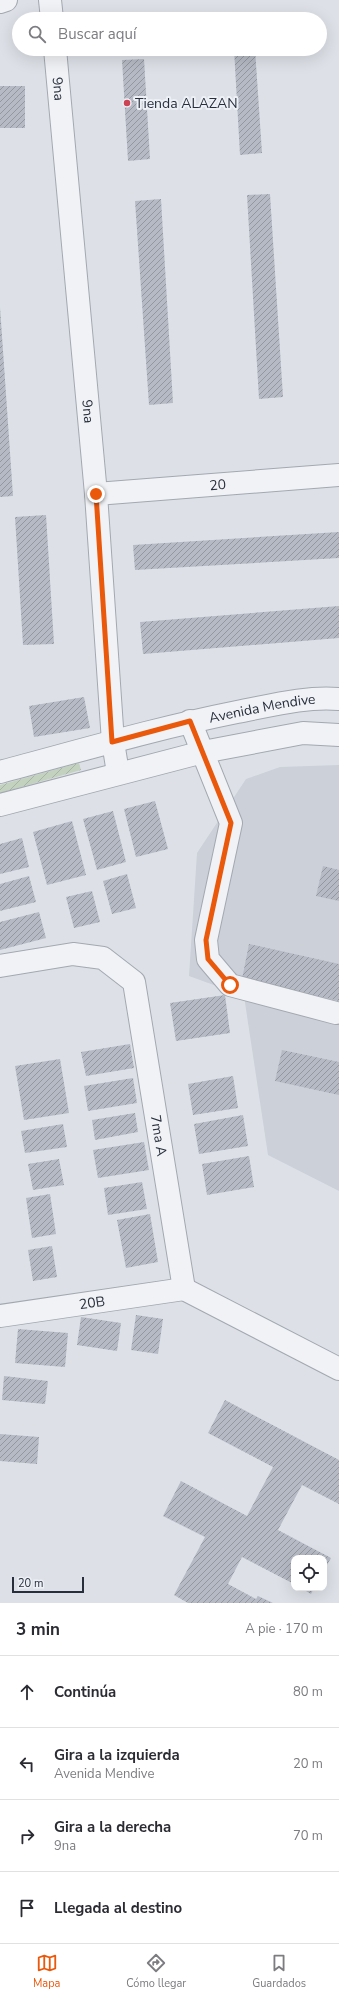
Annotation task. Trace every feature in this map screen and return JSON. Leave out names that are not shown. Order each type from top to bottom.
[{"type":"street","points":[[0,2],[6,0]]},
{"type":"street","points":[[50,0],[51,12]]},
{"type":"street","name":"9na","points":[[56,56],[96,494],[112,742],[118,774]]},
{"type":"street","name":"20","points":[[96,494],[339,475]]},
{"type":"street","name":"Avenida Mendive","points":[[0,772],[190,721],[323,698],[339,699]]},
{"type":"street","points":[[190,721],[231,823],[206,940],[208,959],[230,985],[336,1013]]},
{"type":"street","points":[[0,805],[203,752],[303,733],[339,735]]},
{"type":"street","name":"7ma A","points":[[0,966],[73,954],[103,958],[134,982],[184,1288]]},
{"type":"street","points":[[184,1288],[339,1369]]},
{"type":"street","name":"20B","points":[[0,1316],[184,1288]]},
{"type":"shaded area","points":[[339,765],[339,1191],[268,1155],[244,996],[189,976],[197,853],[246,779],[280,767]]},
{"type":"green space","points":[[79,763],[81,770],[0,793],[0,785]]},
{"type":"building","points":[[234,56],[255,56],[262,153],[240,155]]},
{"type":"building","points":[[144,59],[150,159],[128,161],[122,60]]},
{"type":"building","points":[[0,86],[25,86],[25,128],[0,128]]},
{"type":"building","points":[[270,194],[283,397],[259,399],[247,195]]},
{"type":"building","points":[[161,199],[173,403],[149,405],[135,201]]},
{"type":"building","points":[[0,307],[13,496],[0,497]]},
{"type":"building","points":[[46,515],[54,644],[23,645],[15,517]]},
{"type":"building","points":[[339,532],[339,558],[135,570],[133,545]]},
{"type":"building","points":[[339,606],[339,638],[143,654],[140,622]]},
{"type":"building","points":[[84,697],[90,728],[34,737],[29,706]]},
{"type":"building","points":[[155,801],[168,849],[136,857],[124,809]]},
{"type":"building","points":[[113,811],[126,862],[97,870],[83,819]]},
{"type":"building","points":[[72,821],[86,875],[47,885],[33,832]]},
{"type":"building","points":[[22,838],[29,867],[0,874],[0,844]]},
{"type":"building","points":[[323,866],[339,870],[339,901],[316,896]]},
{"type":"building","points":[[127,874],[136,908],[112,914],[103,881]]},
{"type":"building","points":[[29,876],[36,902],[0,911],[0,884]]},
{"type":"building","points":[[92,891],[100,922],[74,928],[66,897]]},
{"type":"building","points":[[39,912],[46,938],[0,950],[0,922]]},
{"type":"building","points":[[249,944],[339,964],[339,1001],[242,979]]},
{"type":"building","points":[[225,995],[230,1033],[176,1041],[170,1003]]},
{"type":"building","points":[[130,1044],[134,1068],[86,1076],[81,1052]]},
{"type":"building","points":[[282,1050],[339,1062],[339,1095],[275,1081]]},
{"type":"building","points":[[60,1059],[69,1113],[24,1120],[15,1066]]},
{"type":"building","points":[[233,1076],[238,1108],[193,1115],[188,1084]]},
{"type":"building","points":[[133,1078],[137,1103],[88,1111],[84,1086]]},
{"type":"building","points":[[135,1113],[138,1132],[95,1140],[92,1120]]},
{"type":"building","points":[[243,1115],[248,1146],[199,1154],[194,1124]]},
{"type":"building","points":[[63,1124],[67,1147],[25,1153],[21,1131]]},
{"type":"building","points":[[144,1142],[149,1170],[98,1178],[93,1150]]},
{"type":"building","points":[[249,1156],[254,1187],[207,1195],[202,1164]]},
{"type":"building","points":[[59,1159],[64,1185],[33,1190],[28,1164]]},
{"type":"building","points":[[142,1182],[147,1209],[108,1215],[104,1188]]},
{"type":"building","points":[[50,1194],[56,1234],[32,1238],[26,1198]]},
{"type":"building","points":[[150,1214],[158,1262],[126,1268],[117,1220]]},
{"type":"building","points":[[52,1246],[57,1277],[33,1281],[28,1250]]},
{"type":"building","points":[[136,1315],[163,1319],[158,1354],[131,1350]]},
{"type":"building","points":[[81,1317],[121,1323],[117,1351],[77,1345]]},
{"type":"building","points":[[18,1329],[68,1333],[65,1367],[15,1363]]},
{"type":"building","points":[[4,1376],[48,1381],[45,1404],[2,1400]]},
{"type":"building","points":[[225,1400],[339,1460],[339,1504],[302,1485],[278,1530],[325,1555],[291,1555],[291,1582],[242,1557],[228,1584],[256,1599],[258,1596],[273,1603],[188,1603],[174,1595],[205,1537],[163,1516],[181,1481],[247,1516],[273,1467],[208,1433]]},
{"type":"building","points":[[0,1434],[39,1437],[37,1464],[0,1461]]},
{"type":"building","points":[[327,1556],[331,1558],[327,1565]]},
{"type":"place","name":"Tienda ALAZAN","points":[[127,103]]},
{"type":"route","points":[[96,494],[112,742],[190,721],[231,823],[206,940],[208,959],[230,985]]}]
